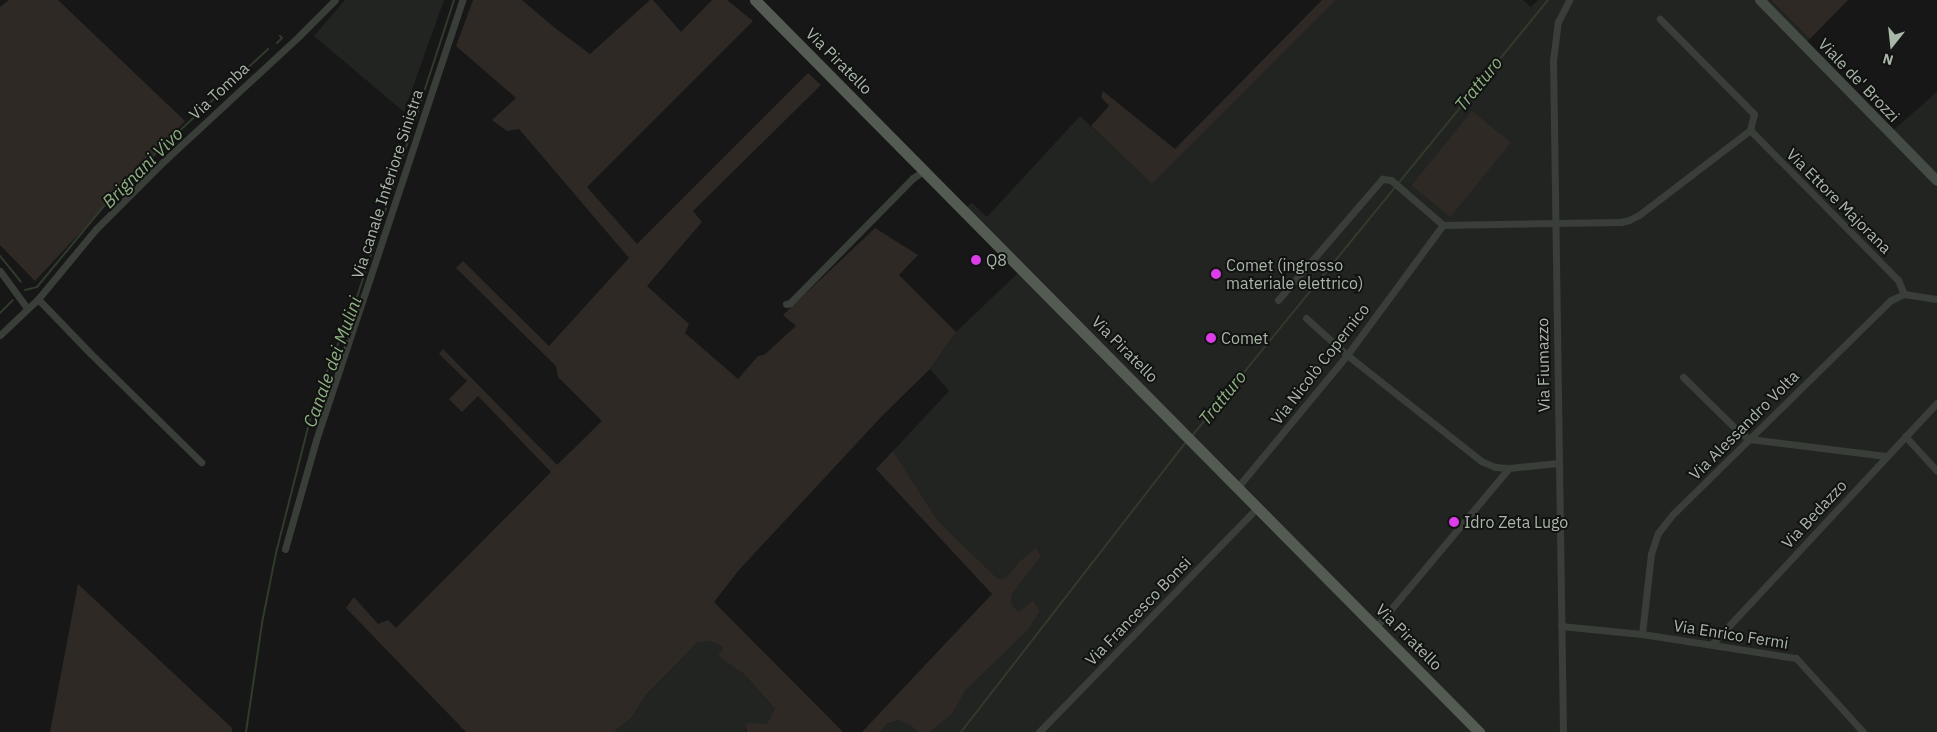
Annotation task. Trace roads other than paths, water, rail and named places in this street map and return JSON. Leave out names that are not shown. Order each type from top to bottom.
[{"type":"main road","name":"Via Piratello","points":[[755,0],[925,169],[1237,488],[1376,626],[1478,732]]},
{"type":"street","name":"Via Tomba","points":[[0,335],[38,299],[96,229],[163,162],[335,0]]},
{"type":"street","name":"Via canale Inferiore Sinistra","points":[[285,549],[316,440],[462,0]]},
{"type":"street","name":"Via Fiumazzo","points":[[1563,732],[1553,61],[1558,22],[1569,0]]},
{"type":"street","name":"Viale de' Brozzi","points":[[1761,0],[1937,181]]},
{"type":"street","points":[[1278,300],[1382,179],[1391,180],[1443,225],[1629,220],[1639,215],[1750,130],[1754,114],[1660,19]]},
{"type":"street","name":"Via Ettore Majorana","points":[[1750,130],[1898,280],[1904,294]]},
{"type":"street","points":[[786,304],[913,178],[925,169]]},
{"type":"street","name":"Via Nicolò Copernico","points":[[1237,488],[1347,355],[1443,225]]},
{"type":"street","points":[[0,271],[27,308]]},
{"type":"street","points":[[1904,294],[1937,299]]},
{"type":"street","name":"Via Alessandro Volta","points":[[1642,634],[1652,554],[1658,534],[1673,514],[1891,300],[1904,294]]},
{"type":"street","points":[[38,299],[201,462]]},
{"type":"street","points":[[1306,318],[1347,355],[1481,461],[1495,467],[1509,468],[1558,463]]},
{"type":"street","points":[[1683,377],[1740,433],[1750,439],[1886,456]]},
{"type":"street","name":"Via Bedazzo","points":[[1712,644],[1937,403]]},
{"type":"street","points":[[1905,436],[1937,472]]},
{"type":"street","points":[[1376,626],[1509,468]]},
{"type":"street","name":"Via Francesco Bonsi","points":[[1039,732],[1257,508]]},
{"type":"street","name":"Via Enrico Fermi","points":[[1562,626],[1642,634],[1796,658],[1863,732]]},
{"type":"waterway","name":"Canale dei Mulini","points":[[246,732],[262,623],[276,553],[314,404],[358,294],[454,0]]},
{"type":"waterway","name":"Tratturo","points":[[1192,436],[1548,0]]},
{"type":"waterway","name":"Brignani Vivo","points":[[277,43],[282,38],[280,36]]},
{"type":"waterway","name":"Brignani Vivo","points":[[25,290],[37,287],[109,200],[163,146],[268,49]]},
{"type":"waterway","points":[[0,256],[21,282]]},
{"type":"waterway","points":[[0,313],[13,300]]},
{"type":"waterway","name":"Tratturo","points":[[961,732],[1187,441]]},
{"type":"place","name":"Q8","points":[[976,260]]},
{"type":"place","name":"Comet (ingrosso materiale elettrico)","points":[[1216,274]]},
{"type":"place","name":"Comet","points":[[1211,338]]},
{"type":"place","name":"Idro Zeta Lugo","points":[[1454,522]]}]
